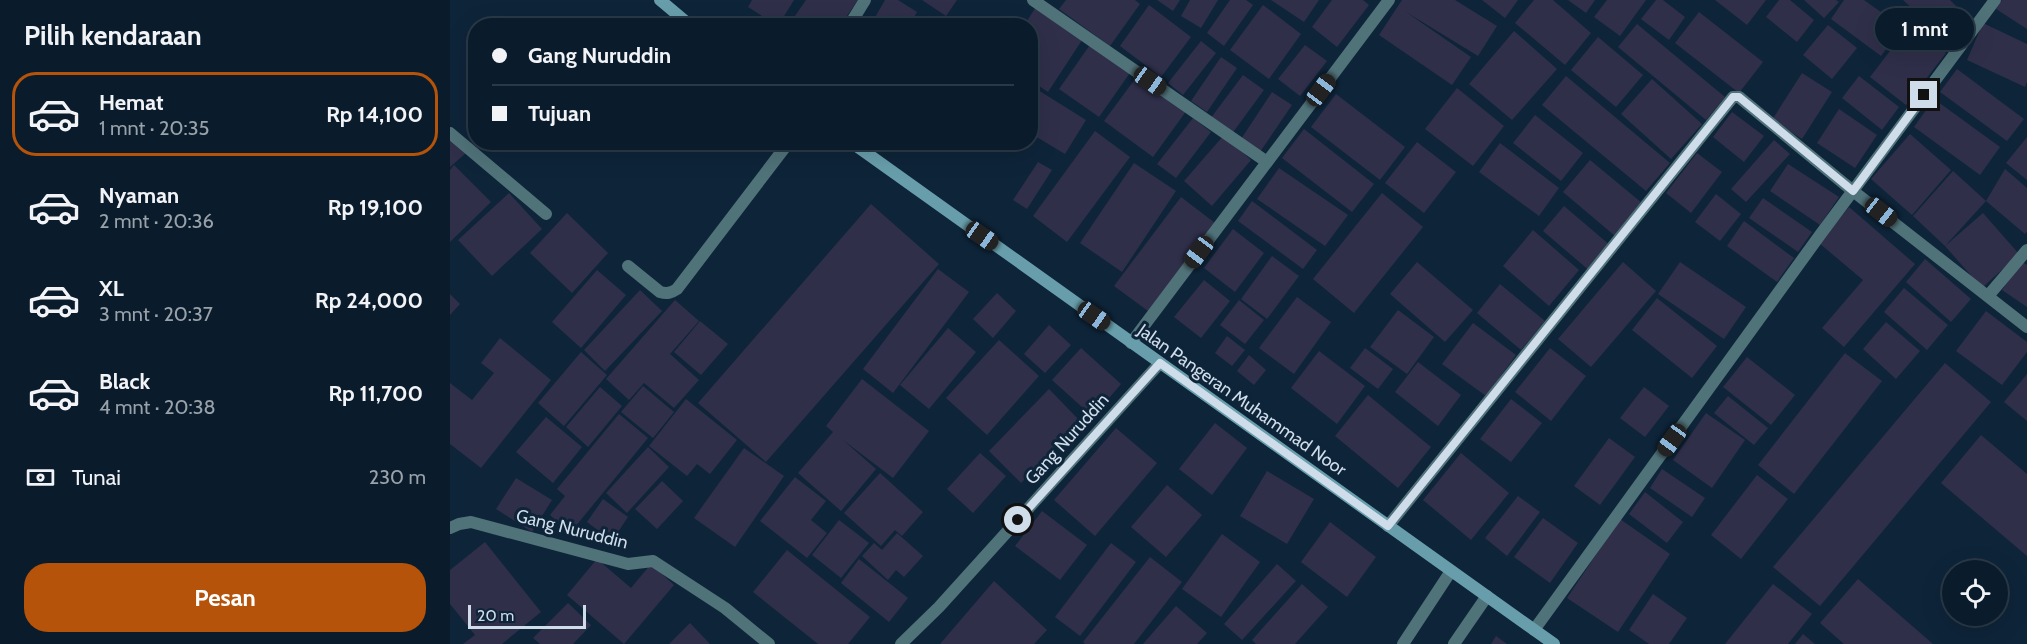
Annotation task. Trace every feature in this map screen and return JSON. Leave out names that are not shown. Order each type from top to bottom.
[{"type":"main road","points":[[660,0],[681,18]]},
{"type":"main road","name":"Jalan Pangeran Muhammad Noor","points":[[862,150],[1554,644]]},
{"type":"street","points":[[854,18],[865,0]]},
{"type":"street","points":[[1033,0],[1267,162]]},
{"type":"street","points":[[1131,343],[1388,0]]},
{"type":"street","points":[[1534,630],[1853,191],[1995,0]]},
{"type":"street","points":[[1388,526],[1733,97],[1739,97],[1853,191],[2027,327]]},
{"type":"street","points":[[450,133],[468,148]]},
{"type":"street","points":[[470,150],[546,214]]},
{"type":"street","points":[[628,266],[660,292],[666,294],[672,292],[783,150]]},
{"type":"street","points":[[1988,296],[2027,250]]},
{"type":"street","name":"Gang Nuruddin","points":[[901,644],[939,607],[1160,363]]},
{"type":"street","name":"Gang Nuruddin","points":[[450,528],[471,522],[628,564],[652,561],[725,608],[769,644]]},
{"type":"street","points":[[1402,644],[1451,571]]},
{"type":"street","points":[[1454,644],[1487,596]]},
{"type":"building","points":[[752,0],[794,0],[783,18],[765,18],[748,7]]},
{"type":"building","points":[[806,0],[858,0],[846,18],[794,18]]},
{"type":"building","points":[[885,0],[898,0],[917,12],[914,18],[875,18]]},
{"type":"building","points":[[922,0],[957,0],[946,16]]},
{"type":"building","points":[[1066,0],[1135,0],[1140,4],[1110,46],[1059,9]]},
{"type":"building","points":[[1157,0],[1180,0],[1173,11]]},
{"type":"building","points":[[1190,0],[1218,0],[1201,28],[1181,16]]},
{"type":"building","points":[[1230,0],[1246,0],[1253,5],[1224,46],[1207,33]]},
{"type":"building","points":[[1271,0],[1319,0],[1304,22]]},
{"type":"building","points":[[1332,0],[1363,0],[1369,5],[1337,47],[1312,27]]},
{"type":"building","points":[[1402,0],[1455,0],[1497,26],[1478,56],[1406,12],[1471,57],[1452,85],[1379,35]]},
{"type":"building","points":[[1482,0],[1518,0],[1505,18]]},
{"type":"building","points":[[1534,0],[1553,0],[1591,33],[1565,65],[1515,23]]},
{"type":"building","points":[[1568,0],[1595,0],[1586,13]]},
{"type":"building","points":[[1607,0],[1646,0],[1620,36],[1594,17]]},
{"type":"building","points":[[1656,0],[1663,0],[1685,17],[1669,40],[1641,19]]},
{"type":"building","points":[[1715,0],[1766,0],[1747,25]]},
{"type":"building","points":[[1779,0],[1790,0],[1814,20],[1797,42],[1766,17]]},
{"type":"building","points":[[1804,0],[1836,0],[1839,2],[1824,18]]},
{"type":"building","points":[[1844,0],[1864,0],[1902,27],[1881,56],[1831,19]]},
{"type":"building","points":[[1903,0],[1950,0],[1967,17],[1946,40]]},
{"type":"building","points":[[2002,0],[2027,0],[2027,29],[1996,9]]},
{"type":"building","points":[[1037,5],[1084,37],[1048,92],[1038,85],[1038,18],[1029,18]]},
{"type":"building","points":[[1149,5],[1191,37],[1161,77],[1120,46]]},
{"type":"building","points":[[1263,5],[1301,34],[1269,79],[1230,50]]},
{"type":"building","points":[[1699,12],[1763,62],[1739,93],[1675,43]]},
{"type":"building","points":[[1983,23],[2027,44],[2025,87],[1967,60]]},
{"type":"building","points":[[1637,24],[1725,97],[1706,120],[1618,47]]},
{"type":"building","points":[[1828,25],[1857,48],[1832,79],[1803,55]]},
{"type":"building","points":[[1910,25],[1946,53],[1906,105],[1870,77]]},
{"type":"building","points":[[1514,31],[1557,69],[1512,120],[1469,84]]},
{"type":"building","points":[[1598,37],[1643,75],[1616,107],[1571,70]]},
{"type":"building","points":[[1201,41],[1216,53],[1183,95],[1168,83]]},
{"type":"building","points":[[1092,42],[1132,70],[1099,117],[1059,89]]},
{"type":"building","points":[[1305,45],[1327,61],[1300,96],[1278,79]]},
{"type":"building","points":[[1221,57],[1237,68],[1207,112],[1191,101]]},
{"type":"building","points":[[1957,69],[2024,119],[2007,141],[1940,92]]},
{"type":"building","points":[[1802,73],[1832,92],[1802,139],[1772,120]]},
{"type":"building","points":[[1138,75],[1187,110],[1153,157],[1104,121]]},
{"type":"building","points":[[1243,75],[1264,90],[1231,135],[1210,119]]},
{"type":"building","points":[[1566,76],[1670,163],[1646,191],[1542,105]]},
{"type":"building","points":[[1859,76],[1899,107],[1882,130],[1842,98]]},
{"type":"building","points":[[1652,79],[1702,124],[1671,159],[1621,114]]},
{"type":"building","points":[[1457,88],[1504,126],[1473,166],[1425,129]]},
{"type":"building","points":[[1038,90],[1086,120],[1065,154],[1038,138]]},
{"type":"building","points":[[1272,92],[1292,105],[1260,152],[1241,139]]},
{"type":"building","points":[[1336,94],[1405,147],[1380,180],[1311,127]]},
{"type":"building","points":[[1934,99],[2000,147],[1980,175],[1914,127]]},
{"type":"building","points":[[1839,109],[1877,135],[1855,168],[1817,143]]},
{"type":"building","points":[[1732,112],[1764,136],[1744,162],[1713,137]]},
{"type":"building","points":[[1535,115],[1583,153],[1561,181],[1513,143]]},
{"type":"building","points":[[1193,118],[1211,132],[1176,178],[1157,164]]},
{"type":"building","points":[[1304,129],[1374,184],[1352,212],[1282,158]]},
{"type":"building","points":[[1095,131],[1130,157],[1067,242],[1033,216]]},
{"type":"building","points":[[1910,134],[1951,170],[1912,215],[1871,179]]},
{"type":"building","points":[[1224,135],[1251,160],[1212,206],[1184,181]]},
{"type":"building","points":[[450,136],[466,153],[450,167]]},
{"type":"building","points":[[2027,137],[2027,180],[2006,163]]},
{"type":"building","points":[[1774,140],[1790,154],[1746,202],[1731,189]]},
{"type":"building","points":[[1417,142],[1456,172],[1424,213],[1385,183]]},
{"type":"building","points":[[1500,143],[1559,188],[1539,216],[1479,172]]},
{"type":"building","points":[[1697,153],[1722,172],[1691,213],[1666,193]]},
{"type":"building","points":[[1590,160],[1642,203],[1615,236],[1563,192]]},
{"type":"building","points":[[1038,162],[1052,170],[1027,209],[1013,200]]},
{"type":"building","points":[[1134,163],[1176,191],[1122,272],[1080,243]]},
{"type":"building","points":[[1788,164],[1839,197],[1820,225],[1770,191]]},
{"type":"building","points":[[454,165],[491,202],[450,242],[450,170]]},
{"type":"building","points":[[1279,168],[1348,215],[1325,246],[1257,199]]},
{"type":"building","points":[[2005,169],[2027,188],[2027,232],[2025,234],[1986,201]]},
{"type":"building","points":[[1953,171],[1986,201],[1945,246],[1913,216]]},
{"type":"building","points":[[509,193],[542,229],[492,276],[458,240]]},
{"type":"building","points":[[1382,193],[1423,227],[1354,313],[1313,279]]},
{"type":"building","points":[[1716,194],[1741,214],[1720,241],[1695,222]]},
{"type":"building","points":[[1181,197],[1215,223],[1148,311],[1114,286]]},
{"type":"building","points":[[1763,198],[1812,232],[1798,252],[1749,218]]},
{"type":"building","points":[[1252,201],[1317,250],[1303,269],[1238,221]]},
{"type":"building","points":[[871,204],[939,264],[766,462],[698,403]]},
{"type":"building","points":[[1564,206],[1611,246],[1591,272],[1543,231]]},
{"type":"building","points":[[1849,207],[1915,264],[1844,347],[1822,328],[1863,280],[1819,243]]},
{"type":"building","points":[[567,213],[608,253],[572,293],[530,253]]},
{"type":"building","points":[[1983,213],[2019,254],[1982,288],[1945,246]]},
{"type":"building","points":[[1744,221],[1794,258],[1777,282],[1727,246]]},
{"type":"building","points":[[1233,229],[1264,253],[1235,292],[1204,268]]},
{"type":"building","points":[[1533,230],[1579,270],[1549,306],[1503,266]]},
{"type":"building","points":[[1272,256],[1299,276],[1267,319],[1241,299]]},
{"type":"building","points":[[1925,259],[1971,299],[1951,322],[1906,282]]},
{"type":"building","points":[[2021,261],[2027,265],[2027,307],[2002,290]]},
{"type":"building","points":[[1417,262],[1473,310],[1445,342],[1390,294]]},
{"type":"building","points":[[1623,262],[1656,291],[1591,367],[1558,339]]},
{"type":"building","points":[[1680,262],[1746,307],[1724,339],[1658,294]]},
{"type":"building","points":[[938,269],[969,292],[893,393],[863,369]]},
{"type":"building","points":[[597,270],[626,295],[581,348],[552,322]]},
{"type":"building","points":[[1204,280],[1230,301],[1201,338],[1174,317]]},
{"type":"building","points":[[1500,284],[1545,321],[1521,350],[1477,313]]},
{"type":"building","points":[[1904,288],[1948,325],[1927,350],[1884,312]]},
{"type":"building","points":[[640,290],[662,311],[605,371],[584,350]]},
{"type":"building","points":[[997,293],[1016,311],[993,338],[973,319]]},
{"type":"building","points":[[450,294],[460,304],[450,315]]},
{"type":"building","points":[[1297,297],[1331,322],[1294,374],[1259,348]]},
{"type":"building","points":[[1657,298],[1717,346],[1692,378],[1632,330]]},
{"type":"building","points":[[675,300],[699,321],[670,354],[699,380],[674,408],[644,383],[629,400],[606,379]]},
{"type":"building","points":[[1239,300],[1264,320],[1245,344],[1220,325]]},
{"type":"building","points":[[1398,310],[1434,337],[1407,374],[1370,347]]},
{"type":"building","points":[[1986,311],[2027,342],[2027,352],[2002,385],[1956,351]]},
{"type":"building","points":[[700,321],[728,344],[701,375],[674,352]]},
{"type":"building","points":[[1886,322],[1920,351],[1896,379],[1863,349]]},
{"type":"building","points":[[1473,323],[1516,355],[1486,396],[1442,364]]},
{"type":"building","points":[[1049,325],[1071,345],[1045,373],[1024,354]]},
{"type":"building","points":[[948,328],[976,352],[929,409],[900,385]]},
{"type":"building","points":[[1227,336],[1245,350],[1232,366],[1215,353]]},
{"type":"building","points":[[500,338],[551,380],[481,468],[450,444],[450,383],[472,400],[494,373],[481,363]]},
{"type":"building","points":[[999,340],[1039,376],[987,435],[946,398]]},
{"type":"building","points":[[1081,348],[1121,384],[1093,417],[1052,380]]},
{"type":"building","points":[[1365,348],[1393,369],[1378,389],[1350,368]]},
{"type":"building","points":[[1550,348],[1586,376],[1551,421],[1515,392]]},
{"type":"building","points":[[1319,351],[1365,386],[1337,424],[1291,388]]},
{"type":"building","points":[[581,352],[607,375],[564,426],[538,403]]},
{"type":"building","points":[[1845,353],[1882,381],[1794,494],[1758,465]]},
{"type":"building","points":[[1249,355],[1266,370],[1254,385],[1237,371]]},
{"type":"building","points":[[1747,357],[1795,395],[1771,425],[1723,387]]},
{"type":"building","points":[[1418,362],[1461,395],[1438,426],[1395,392]]},
{"type":"building","points":[[1945,363],[1991,402],[1820,606],[1773,567]]},
{"type":"building","points":[[2027,374],[2027,421],[2004,402]]},
{"type":"building","points":[[862,379],[929,431],[893,478],[843,440],[876,469],[841,511],[798,473],[833,432],[826,426]]},
{"type":"building","points":[[643,386],[674,412],[653,438],[621,412]]},
{"type":"building","points":[[600,387],[622,406],[588,447],[566,427]]},
{"type":"building","points":[[1644,387],[1669,406],[1645,437],[1620,418]]},
{"type":"building","points":[[1049,389],[1081,422],[1021,483],[989,451]]},
{"type":"building","points":[[1368,395],[1431,447],[1398,488],[1335,436]]},
{"type":"building","points":[[1728,396],[1768,428],[1754,445],[1714,413]]},
{"type":"building","points":[[686,399],[737,440],[710,474],[697,464],[687,476],[649,446]]},
{"type":"building","points":[[1511,399],[1542,423],[1511,462],[1480,439]]},
{"type":"building","points":[[1706,413],[1745,440],[1712,488],[1673,460]]},
{"type":"building","points":[[619,414],[648,438],[570,533],[550,515],[565,496],[557,489]]},
{"type":"building","points":[[546,417],[582,447],[553,483],[516,452]]},
{"type":"building","points":[[1215,423],[1247,448],[1212,495],[1179,469]]},
{"type":"building","points":[[1116,428],[1157,463],[1095,536],[1054,500]]},
{"type":"building","points":[[1981,435],[2027,474],[2027,556],[1941,483]]},
{"type":"building","points":[[1609,438],[1635,457],[1600,505],[1574,486]]},
{"type":"building","points":[[648,447],[669,467],[627,513],[606,493]]},
{"type":"building","points":[[744,448],[784,476],[735,547],[694,518]]},
{"type":"building","points":[[980,453],[1006,476],[973,513],[947,489]]},
{"type":"building","points":[[1461,453],[1509,493],[1471,540],[1423,500]]},
{"type":"building","points":[[1662,469],[1705,498],[1692,517],[1650,488]]},
{"type":"building","points":[[1267,471],[1314,499],[1287,544],[1240,516]]},
{"type":"building","points":[[880,473],[923,512],[902,536],[895,530],[881,546],[844,513]]},
{"type":"building","points":[[1757,475],[1788,499],[1741,559],[1711,535]]},
{"type":"building","points":[[795,477],[826,501],[811,520],[827,533],[807,558],[760,521]]},
{"type":"building","points":[[516,478],[552,500],[532,532],[496,509]]},
{"type":"building","points":[[662,481],[683,501],[657,529],[635,509]]},
{"type":"building","points":[[1167,485],[1202,515],[1166,557],[1131,527]]},
{"type":"building","points":[[1645,492],[1683,522],[1667,543],[1629,514]]},
{"type":"building","points":[[1518,496],[1540,512],[1507,556],[1485,538]]},
{"type":"building","points":[[603,499],[628,517],[612,541],[587,522]]},
{"type":"building","points":[[1042,511],[1087,545],[1060,580],[1015,546]]},
{"type":"building","points":[[1543,518],[1578,543],[1550,583],[1514,557]]},
{"type":"building","points":[[1620,519],[1670,554],[1618,632],[1567,598]]},
{"type":"building","points":[[839,520],[869,543],[841,578],[812,555]]},
{"type":"building","points":[[1330,522],[1376,557],[1347,597],[1301,562]]},
{"type":"building","points":[[897,533],[923,556],[904,577],[896,570],[888,580],[862,556],[874,543],[882,550]]},
{"type":"building","points":[[1222,534],[1260,562],[1221,617],[1182,589]]},
{"type":"building","points":[[485,542],[541,612],[502,644],[463,644],[475,635],[450,604],[450,570]]},
{"type":"building","points":[[1111,543],[1136,562],[1080,636],[1055,617]]},
{"type":"building","points":[[787,550],[870,617],[848,644],[818,644],[753,592]]},
{"type":"building","points":[[1150,557],[1182,582],[1134,644],[1085,644],[1083,642]]},
{"type":"building","points":[[597,559],[631,588],[651,564],[674,585],[624,644],[567,595]]},
{"type":"building","points":[[859,559],[908,598],[889,622],[841,583]]},
{"type":"building","points":[[1277,564],[1296,581],[1242,640],[1224,624]]},
{"type":"building","points":[[1858,579],[1933,644],[1844,644],[1820,623]]},
{"type":"building","points":[[994,581],[1047,630],[1034,644],[940,644]]},
{"type":"building","points":[[1302,584],[1328,607],[1295,644],[1256,644],[1252,640]]},
{"type":"building","points":[[1773,584],[1812,614],[1788,644],[1725,644]]},
{"type":"building","points":[[1653,594],[1687,618],[1669,644],[1649,644],[1629,630]]},
{"type":"building","points":[[568,603],[591,625],[573,644],[540,644],[533,638]]},
{"type":"building","points":[[1176,606],[1207,633],[1197,644],[1143,644]]},
{"type":"building","points":[[690,623],[710,644],[669,644]]},
{"type":"building","points":[[1803,634],[1815,644],[1795,644]]},
{"type":"building","points":[[1496,636],[1507,644],[1491,644]]},
{"type":"route","points":[[1018,520],[1160,363],[1388,526],[1733,97],[1739,97],[1853,191],[1924,95]]}]
